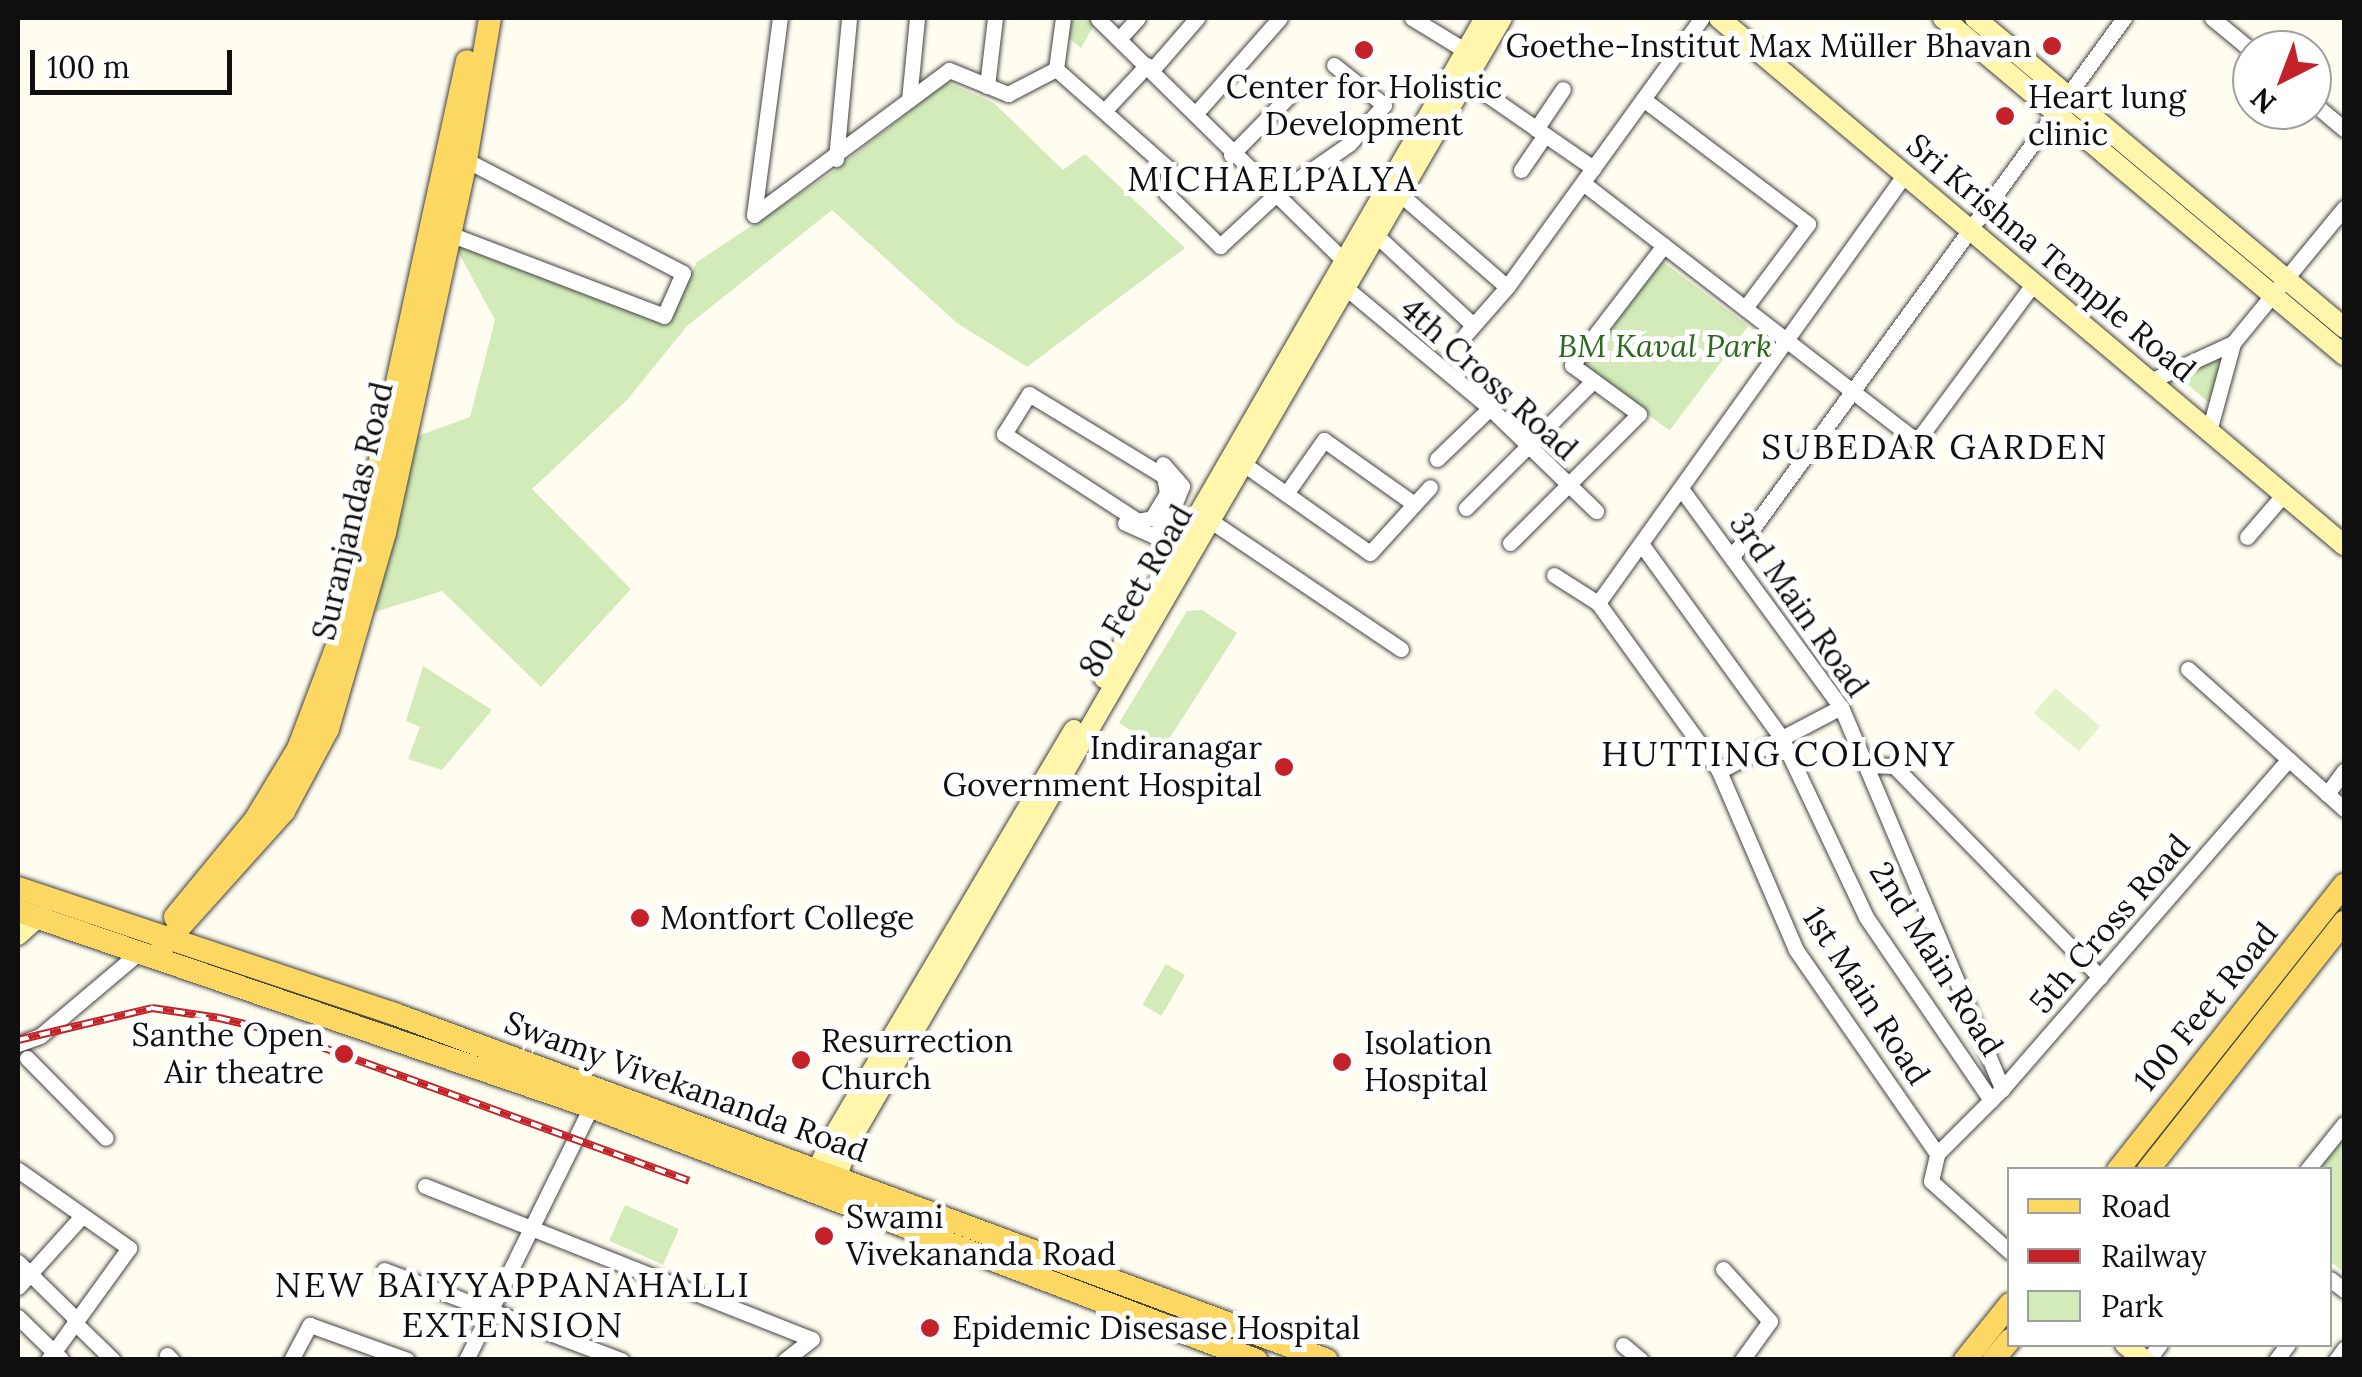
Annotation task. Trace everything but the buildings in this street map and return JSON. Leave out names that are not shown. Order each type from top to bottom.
[{"type":"main road","name":"Suranjandas Road","points":[[152,948],[255,820],[290,763],[343,630],[475,18]]},
{"type":"main road","name":"Suranjandas Road","points":[[152,948],[284,811],[328,729],[386,533],[447,232],[466,160],[490,18]]},
{"type":"main road","name":"80 Feet Road","points":[[1238,460],[1344,262],[1485,18]]},
{"type":"main road","name":"80 Feet Road","points":[[823,1184],[1199,523],[1346,288],[1502,18]]},
{"type":"main road","name":"Sri Krishna Temple Road","points":[[1719,18],[2344,545]]},
{"type":"main road","points":[[1943,18],[2058,101],[2278,286],[2344,355]]},
{"type":"main road","points":[[1975,18],[2058,101]]},
{"type":"main road","points":[[2278,286],[2344,328]]},
{"type":"main road","name":"100 Feet Road","points":[[2120,1167],[2344,885]]},
{"type":"main road","name":"Swamy Vivekananda Road","points":[[18,888],[152,948],[308,1006],[1326,1360]]},
{"type":"main road","name":"Swamy Vivekananda Road","points":[[28,914],[392,1013],[1256,1360]]},
{"type":"main road","points":[[18,936],[28,914]]},
{"type":"main road","name":"100 Feet Road","points":[[2150,1167],[2344,922]]},
{"type":"main road","points":[[1964,1360],[2007,1308]]},
{"type":"street","points":[[780,18],[754,215],[836,159],[949,70],[1014,93],[1056,69]]},
{"type":"street","points":[[836,159],[849,18]]},
{"type":"street","points":[[908,100],[917,18]]},
{"type":"street","points":[[987,86],[995,18]]},
{"type":"street","points":[[1056,69],[1063,18]]},
{"type":"street","points":[[1120,38],[1138,18]]},
{"type":"street","points":[[1106,108],[1197,18]]},
{"type":"street","points":[[1197,112],[1280,18]]},
{"type":"street","points":[[1412,18],[1466,51]]},
{"type":"street","points":[[1377,236],[1469,330],[1507,287],[1702,18]]},
{"type":"street","points":[[1734,554],[2058,101],[2124,18]]},
{"type":"street","points":[[2212,18],[2232,34]]},
{"type":"street","points":[[1098,19],[1197,112],[1231,155],[1344,262]]},
{"type":"street","points":[[1056,69],[1106,108],[1169,170],[1166,192],[1220,246],[1274,196],[1349,144],[1384,105],[1334,65]]},
{"type":"street","points":[[1466,80],[1593,168]]},
{"type":"street","points":[[1521,170],[1563,89]]},
{"type":"street","points":[[1231,155],[1289,96]]},
{"type":"street","points":[[1644,99],[1808,224],[1745,308]]},
{"type":"street","points":[[447,232],[664,316],[683,273],[466,160]]},
{"type":"street","points":[[1598,603],[1905,174]]},
{"type":"street","points":[[1583,182],[1916,441],[2034,283]]},
{"type":"street","points":[[1408,201],[1507,287]]},
{"type":"street","points":[[2209,431],[2233,343],[2344,208]]},
{"type":"street","points":[[1510,544],[1570,489],[1640,414],[1572,365],[1664,245]]},
{"type":"street","name":"4th Cross Road","points":[[1346,288],[1490,408],[1596,511]]},
{"type":"street","points":[[2150,381],[2233,343]]},
{"type":"street","points":[[1466,508],[1531,448],[1592,381]]},
{"type":"street","points":[[1036,396],[1164,476],[1170,484],[1166,508],[1145,523],[1138,521],[1012,441],[1004,425],[1021,398],[1036,396]]},
{"type":"street","points":[[1437,460],[1490,408]]},
{"type":"street","points":[[1286,494],[1324,440],[1414,504]]},
{"type":"street","points":[[1238,460],[1370,553],[1430,488]]},
{"type":"street","points":[[1120,519],[1150,536],[1182,482],[1163,464]]},
{"type":"street","name":"3rd Main Road","points":[[1682,490],[1734,554],[1841,707],[1997,1095]]},
{"type":"street","points":[[2247,537],[2284,494]]},
{"type":"street","points":[[1166,508],[1199,523],[1401,650]]},
{"type":"street","name":"2nd Main Road","points":[[1642,545],[1781,737],[1866,916],[1997,1095]]},
{"type":"street","name":"1st Main Road","points":[[1554,575],[1598,603],[1719,771],[1796,950],[1937,1154]]},
{"type":"street","points":[[2188,670],[2344,809]]},
{"type":"street","points":[[1719,771],[1841,707]]},
{"type":"street","name":"5th Cross Road","points":[[1937,1154],[1997,1095],[2288,759]]},
{"type":"street","points":[[1866,765],[1894,766],[2100,977]]},
{"type":"street","points":[[2328,794],[2344,771]]},
{"type":"street","points":[[106,1138],[21,1057],[40,1036],[152,948]]},
{"type":"street","points":[[466,1360],[591,1107]]},
{"type":"street","points":[[2309,1167],[2344,1124]]},
{"type":"street","points":[[1937,1154],[1931,1181],[1940,1194],[2007,1250]]},
{"type":"street","points":[[18,1170],[129,1248],[75,1321],[55,1357],[18,1316]]},
{"type":"street","points":[[425,1186],[812,1339],[785,1360]]},
{"type":"street","points":[[18,1287],[82,1216]]},
{"type":"street","points":[[18,1262],[113,1360]]},
{"type":"street","points":[[1722,1269],[1770,1321],[1742,1360]]},
{"type":"street","points":[[384,1270],[492,1307],[621,1360]]},
{"type":"street","points":[[291,1360],[310,1325],[366,1352],[407,1360]]},
{"type":"street","points":[[1622,1345],[1641,1360]]},
{"type":"street","points":[[2336,1360],[2344,1349]]},
{"type":"green space","points":[[1068,18],[1098,18],[1081,48],[1064,34]]},
{"type":"green space","points":[[947,82],[994,103],[1063,170],[1085,154],[1185,248],[1027,367],[957,323],[832,210],[687,326],[627,400],[532,489],[631,589],[541,687],[442,591],[375,612],[415,437],[470,417],[495,320],[454,244],[666,325],[697,262],[831,173]]},
{"type":"green space","name":"BM Kaval Park","points":[[1662,261],[1748,326],[1669,431],[1583,366]]},
{"type":"green space","points":[[2221,351],[2225,356],[2209,403],[2176,374]]},
{"type":"green space","points":[[1202,610],[1237,633],[1162,750],[1119,723],[1187,611]]},
{"type":"green space","points":[[423,666],[492,710],[442,770],[408,759],[420,727],[406,721]]},
{"type":"green space","points":[[2055,688],[2100,726],[2079,751],[2034,713]]},
{"type":"green space","points":[[1166,964],[1185,975],[1162,1016],[1142,1005]]},
{"type":"green space","points":[[2344,1136],[2344,1273],[2332,1263],[2332,1167],[2318,1167]]},
{"type":"green space","points":[[625,1205],[679,1229],[663,1265],[609,1241]]},
{"type":"railway","points":[[18,1040],[152,1008],[219,1018],[283,1033],[689,1181]]},
{"type":"place","name":"Goethe-Institut Max Müller Bhavan","points":[[2052,46]]},
{"type":"place","name":"Center for Holistic Development","points":[[1364,50]]},
{"type":"place","name":"Heart lung clinic","points":[[2005,116]]},
{"type":"place","name":"Indiranagar Government Hospital","points":[[1284,767]]},
{"type":"place","name":"Montfort College","points":[[640,918]]},
{"type":"place","name":"Santhe Open Air theatre","points":[[344,1054]]},
{"type":"place","name":"Resurrection Church","points":[[801,1060]]},
{"type":"place","name":"Isolation Hospital","points":[[1342,1062]]},
{"type":"place","name":"Swami Vivekananda Road","points":[[824,1236]]},
{"type":"place","name":"Epidemic Disesase Hospital","points":[[930,1328]]},
{"type":"district","name":"MICHAELPALYA","points":[[1273,179]]},
{"type":"district","name":"SUBEDAR GARDEN","points":[[1935,447]]},
{"type":"district","name":"HUTTING COLONY","points":[[1779,754]]},
{"type":"district","name":"NEW BAIYYAPPANAHALLI EXTENSION","points":[[513,1305]]}]
